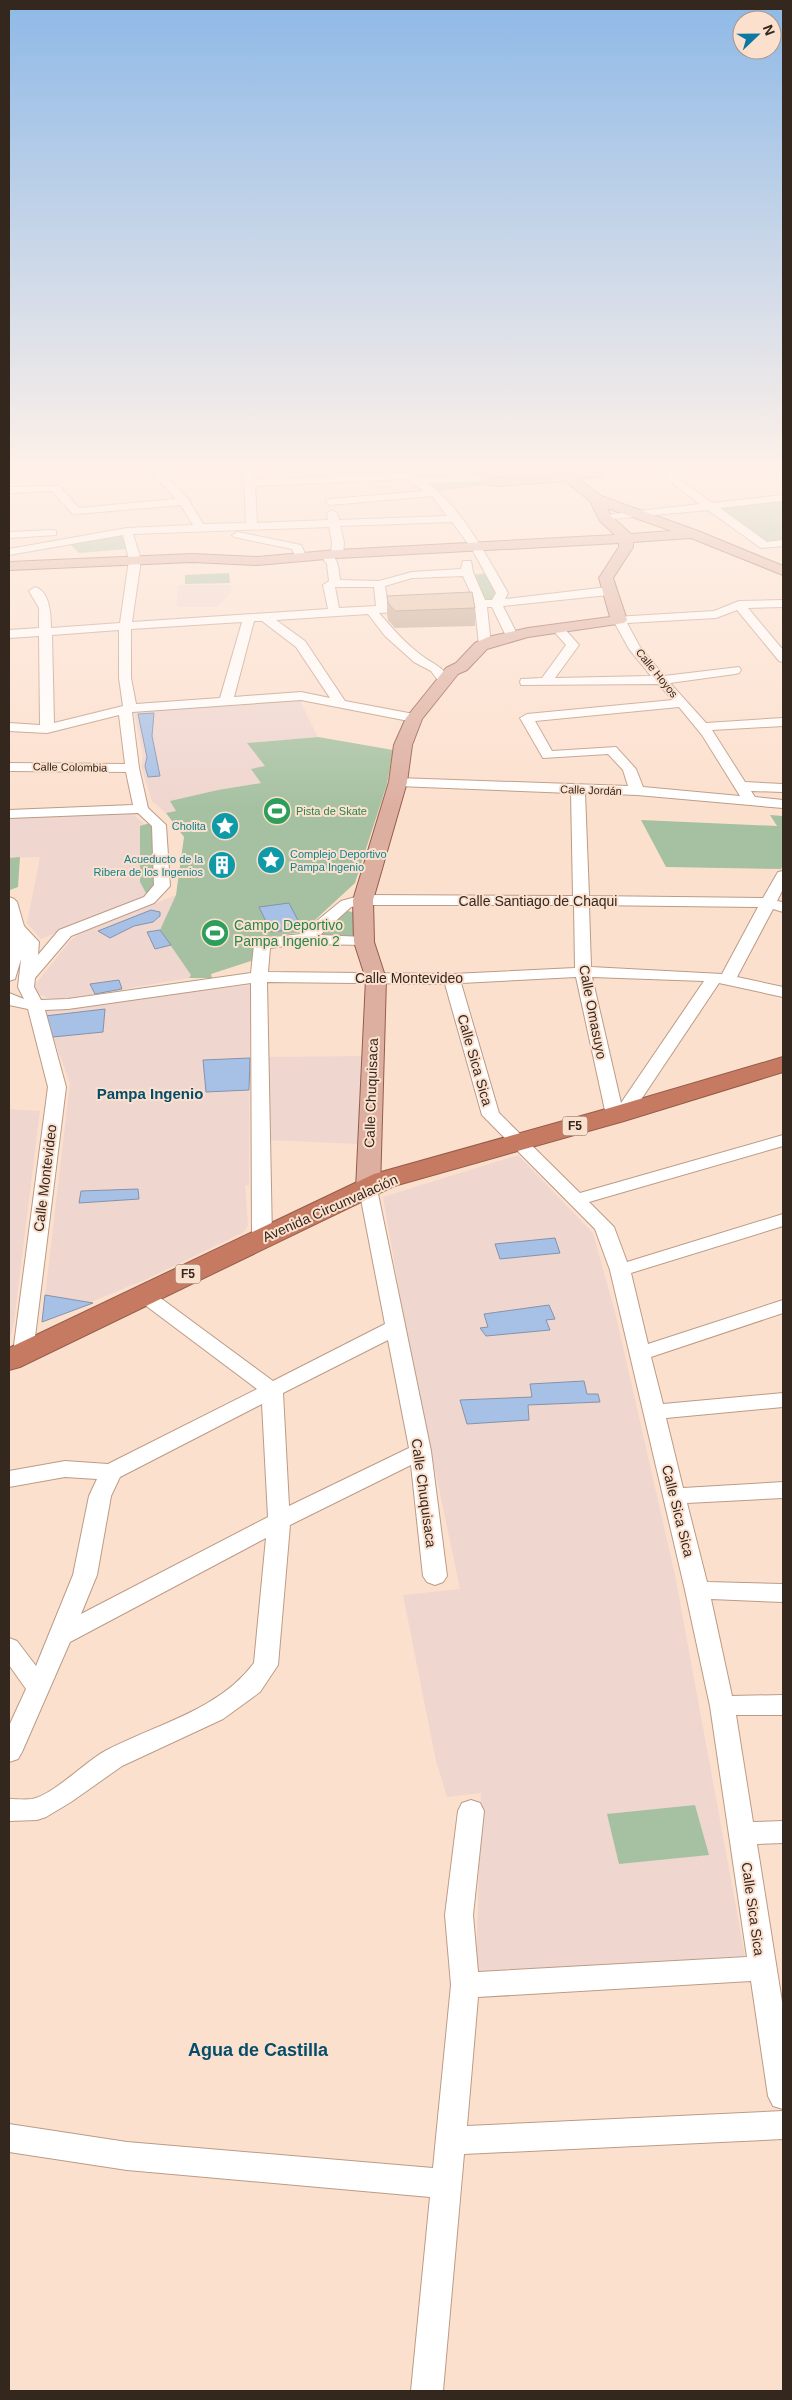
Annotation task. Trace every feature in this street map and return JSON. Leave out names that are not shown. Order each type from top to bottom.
[{"type":"highway","name":"Avenida Circunvalación","points":[[16,1356],[384,1180],[620,1113],[783,1064]]},
{"type":"main road","points":[[607,585],[608,591]]},
{"type":"main road","name":"Calle Hoyos","points":[[608,591],[619,620]]},
{"type":"main road","name":"Calle Chuquisaca","points":[[368,1189],[376,979],[364,942],[363,900],[398,782],[403,745],[414,718],[440,674],[460,669],[480,646],[512,636],[619,620]]},
{"type":"street","points":[[27,977],[65,933],[149,900],[162,886],[158,825],[141,809],[132,768],[125,678],[125,627],[131,585]]},
{"type":"street","points":[[330,585],[334,611]]},
{"type":"street","points":[[379,585],[377,609],[389,634],[418,659],[440,674]]},
{"type":"street","points":[[473,585],[481,604],[485,645]]},
{"type":"street","points":[[496,603],[502,594],[498,585]]},
{"type":"street","points":[[35,591],[45,608],[47,729]]},
{"type":"street","points":[[9,634],[334,611],[496,603],[608,591]]},
{"type":"street","points":[[496,603],[512,636]]},
{"type":"street","points":[[619,620],[716,614],[739,605],[783,603]]},
{"type":"street","points":[[739,605],[783,658]]},
{"type":"street","points":[[263,616],[301,644],[338,698]]},
{"type":"street","points":[[226,702],[249,618]]},
{"type":"street","name":"Calle Hoyos","points":[[619,620],[624,632],[661,680],[702,727],[750,801]]},
{"type":"street","points":[[545,682],[573,645],[558,629]]},
{"type":"street","points":[[526,682],[661,680],[735,670]]},
{"type":"street","points":[[9,727],[47,729],[128,709],[301,696],[338,698],[414,718]]},
{"type":"street","points":[[637,792],[629,769],[611,750],[548,755],[527,718],[682,704]]},
{"type":"street","points":[[702,727],[783,722]]},
{"type":"street","name":"Calle Colombia","points":[[9,767],[132,768]]},
{"type":"street","name":"Calle Jordán","points":[[398,782],[637,792],[783,804]]},
{"type":"street","points":[[741,786],[783,788]]},
{"type":"street","name":"Calle Omasuyo","points":[[578,789],[583,972],[620,1113]]},
{"type":"street","points":[[9,814],[141,809]]},
{"type":"street","points":[[620,1113],[721,978],[783,875]]},
{"type":"street","name":"Calle Santiago de Chaqui","points":[[305,939],[346,904],[363,900],[691,901],[767,904],[783,907]]},
{"type":"street","name":"Calle Montevideo","points":[[9,902],[17,927],[31,942],[26,988],[35,1005],[57,1088],[16,1356]]},
{"type":"street","points":[[9,976],[16,948],[17,927]]},
{"type":"street","points":[[262,1238],[259,977],[262,945],[271,942],[305,939],[364,942]]},
{"type":"street","name":"Calle Montevideo","points":[[35,1005],[68,1004],[259,977],[452,979],[583,972],[721,978],[783,992]]},
{"type":"street","name":"Calle Sica Sica","points":[[452,979],[491,1114],[604,1227],[620,1270],[697,1590],[722,1706],[761,1968],[783,2096]]},
{"type":"street","points":[[9,998],[18,1003],[35,1005]]},
{"type":"street","points":[[578,1199],[783,1140]]},
{"type":"street","name":"Calle Chuquisaca","points":[[368,1189],[394,1328],[420,1451],[435,1576]]},
{"type":"street","points":[[620,1270],[783,1220]]},
{"type":"street","points":[[144,1295],[272,1390]]},
{"type":"street","points":[[639,1354],[783,1306]]},
{"type":"street","points":[[764,1313],[783,1318]]},
{"type":"street","points":[[9,1479],[65,1469],[111,1472],[394,1328]]},
{"type":"street","points":[[9,1810],[37,1809],[62,1796],[113,1759],[214,1712],[251,1685],[266,1665],[279,1521],[272,1390]]},
{"type":"street","points":[[653,1412],[783,1400]]},
{"type":"street","points":[[60,1636],[279,1521],[420,1451]]},
{"type":"street","points":[[9,1752],[39,1688],[85,1575],[100,1496],[111,1472]]},
{"type":"street","points":[[674,1496],[783,1490]]},
{"type":"street","points":[[697,1590],[783,1593]]},
{"type":"street","points":[[9,1647],[39,1688]]},
{"type":"street","points":[[722,1706],[783,1705]]},
{"type":"street","points":[[427,2391],[465,1985],[459,1915],[471,1811]]},
{"type":"street","points":[[742,1833],[783,1832]]},
{"type":"street","points":[[465,1985],[761,1968]]},
{"type":"street","points":[[450,2141],[783,2125]]},
{"type":"street","points":[[9,2138],[127,2156],[446,2184]]},
{"type":"shaded area","points":[[178,585],[232,585],[230,594],[217,607],[177,607]]},
{"type":"shaded area","points":[[299,699],[318,737],[247,743],[266,766],[261,783],[218,790],[171,801],[177,811],[166,813],[152,801],[141,766],[143,756],[134,712]]},
{"type":"shaded area","points":[[131,812],[145,825],[140,826],[147,895],[41,939],[27,923],[40,857],[9,858],[9,816]]},
{"type":"shaded area","points":[[176,895],[160,930],[192,975],[189,978],[64,999],[48,998],[38,994],[34,986],[70,941],[79,934]]},
{"type":"shaded area","points":[[250,985],[249,1185],[245,1186],[248,1225],[244,1232],[147,1279],[42,1322],[70,1083],[43,1010]]},
{"type":"shaded area","points":[[362,1056],[358,1144],[267,1140],[267,1057]]},
{"type":"shaded area","points":[[9,1109],[40,1111],[14,1322],[9,1342]]},
{"type":"shaded area","points":[[518,1155],[593,1233],[615,1312],[675,1575],[745,1956],[476,1973],[481,1793],[447,1797],[436,1761],[403,1595],[460,1589],[407,1336],[383,1197]]},
{"type":"green space","points":[[478,585],[493,585],[497,593],[494,600],[486,601]]},
{"type":"green space","name":"Complejo Deportivo Pampa Ingenio","points":[[318,737],[393,750],[387,784],[355,883],[302,932],[254,939],[254,960],[211,974],[212,978],[189,978],[191,975],[160,930],[176,895],[184,837],[166,813],[176,811],[170,801],[261,783],[251,769],[265,766],[247,743]]},
{"type":"green space","points":[[770,815],[783,816],[783,865],[781,869],[666,867],[641,820],[777,826]]},
{"type":"green space","points":[[150,823],[153,830],[156,885],[147,895],[140,882],[140,826]]},
{"type":"green space","points":[[20,857],[18,887],[10,890],[9,858]]},
{"type":"green space","points":[[348,911],[356,913],[356,938],[323,937],[320,934],[342,913]]},
{"type":"green space","points":[[695,1805],[709,1855],[619,1864],[607,1814]]},
{"type":"water","points":[[154,713],[152,736],[160,776],[148,777],[145,766],[147,757],[138,714]]},
{"type":"water","points":[[289,903],[302,928],[271,932],[259,907]]},
{"type":"water","points":[[151,910],[160,912],[160,916],[153,922],[134,926],[110,938],[98,931]]},
{"type":"water","points":[[160,930],[171,945],[155,949],[147,932]]},
{"type":"water","points":[[119,980],[122,989],[95,994],[90,984]]},
{"type":"water","points":[[105,1009],[103,1032],[53,1037],[45,1016]]},
{"type":"water","points":[[250,1058],[249,1090],[206,1092],[203,1060]]},
{"type":"water","points":[[138,1189],[139,1199],[79,1203],[81,1191]]},
{"type":"water","points":[[555,1238],[560,1253],[500,1259],[495,1244]]},
{"type":"water","points":[[45,1295],[93,1303],[42,1322]]},
{"type":"water","points":[[549,1305],[555,1319],[546,1320],[550,1330],[486,1336],[480,1328],[488,1327],[484,1314]]},
{"type":"water","points":[[584,1381],[587,1394],[598,1394],[600,1402],[528,1405],[529,1420],[467,1424],[460,1400],[532,1397],[530,1384]]},
{"type":"building","points":[[472,592],[475,608],[395,611],[388,603],[387,596]]},
{"type":"place","name":"Pista de Skate","points":[[277,811]]},
{"type":"place","name":"Cholita","points":[[225,826]]},
{"type":"place","name":"Complejo Deportivo Pampa Ingenio","points":[[271,860]]},
{"type":"place","name":"Acueducto de la Ribera de los Ingenios","points":[[222,865]]},
{"type":"place","name":"Campo Deportivo Pampa Ingenio 2","points":[[215,933]]},
{"type":"district","name":"Pampa Ingenio","points":[[150,1094]]},
{"type":"district","name":"Agua de Castilla","points":[[258,2050]]}]
